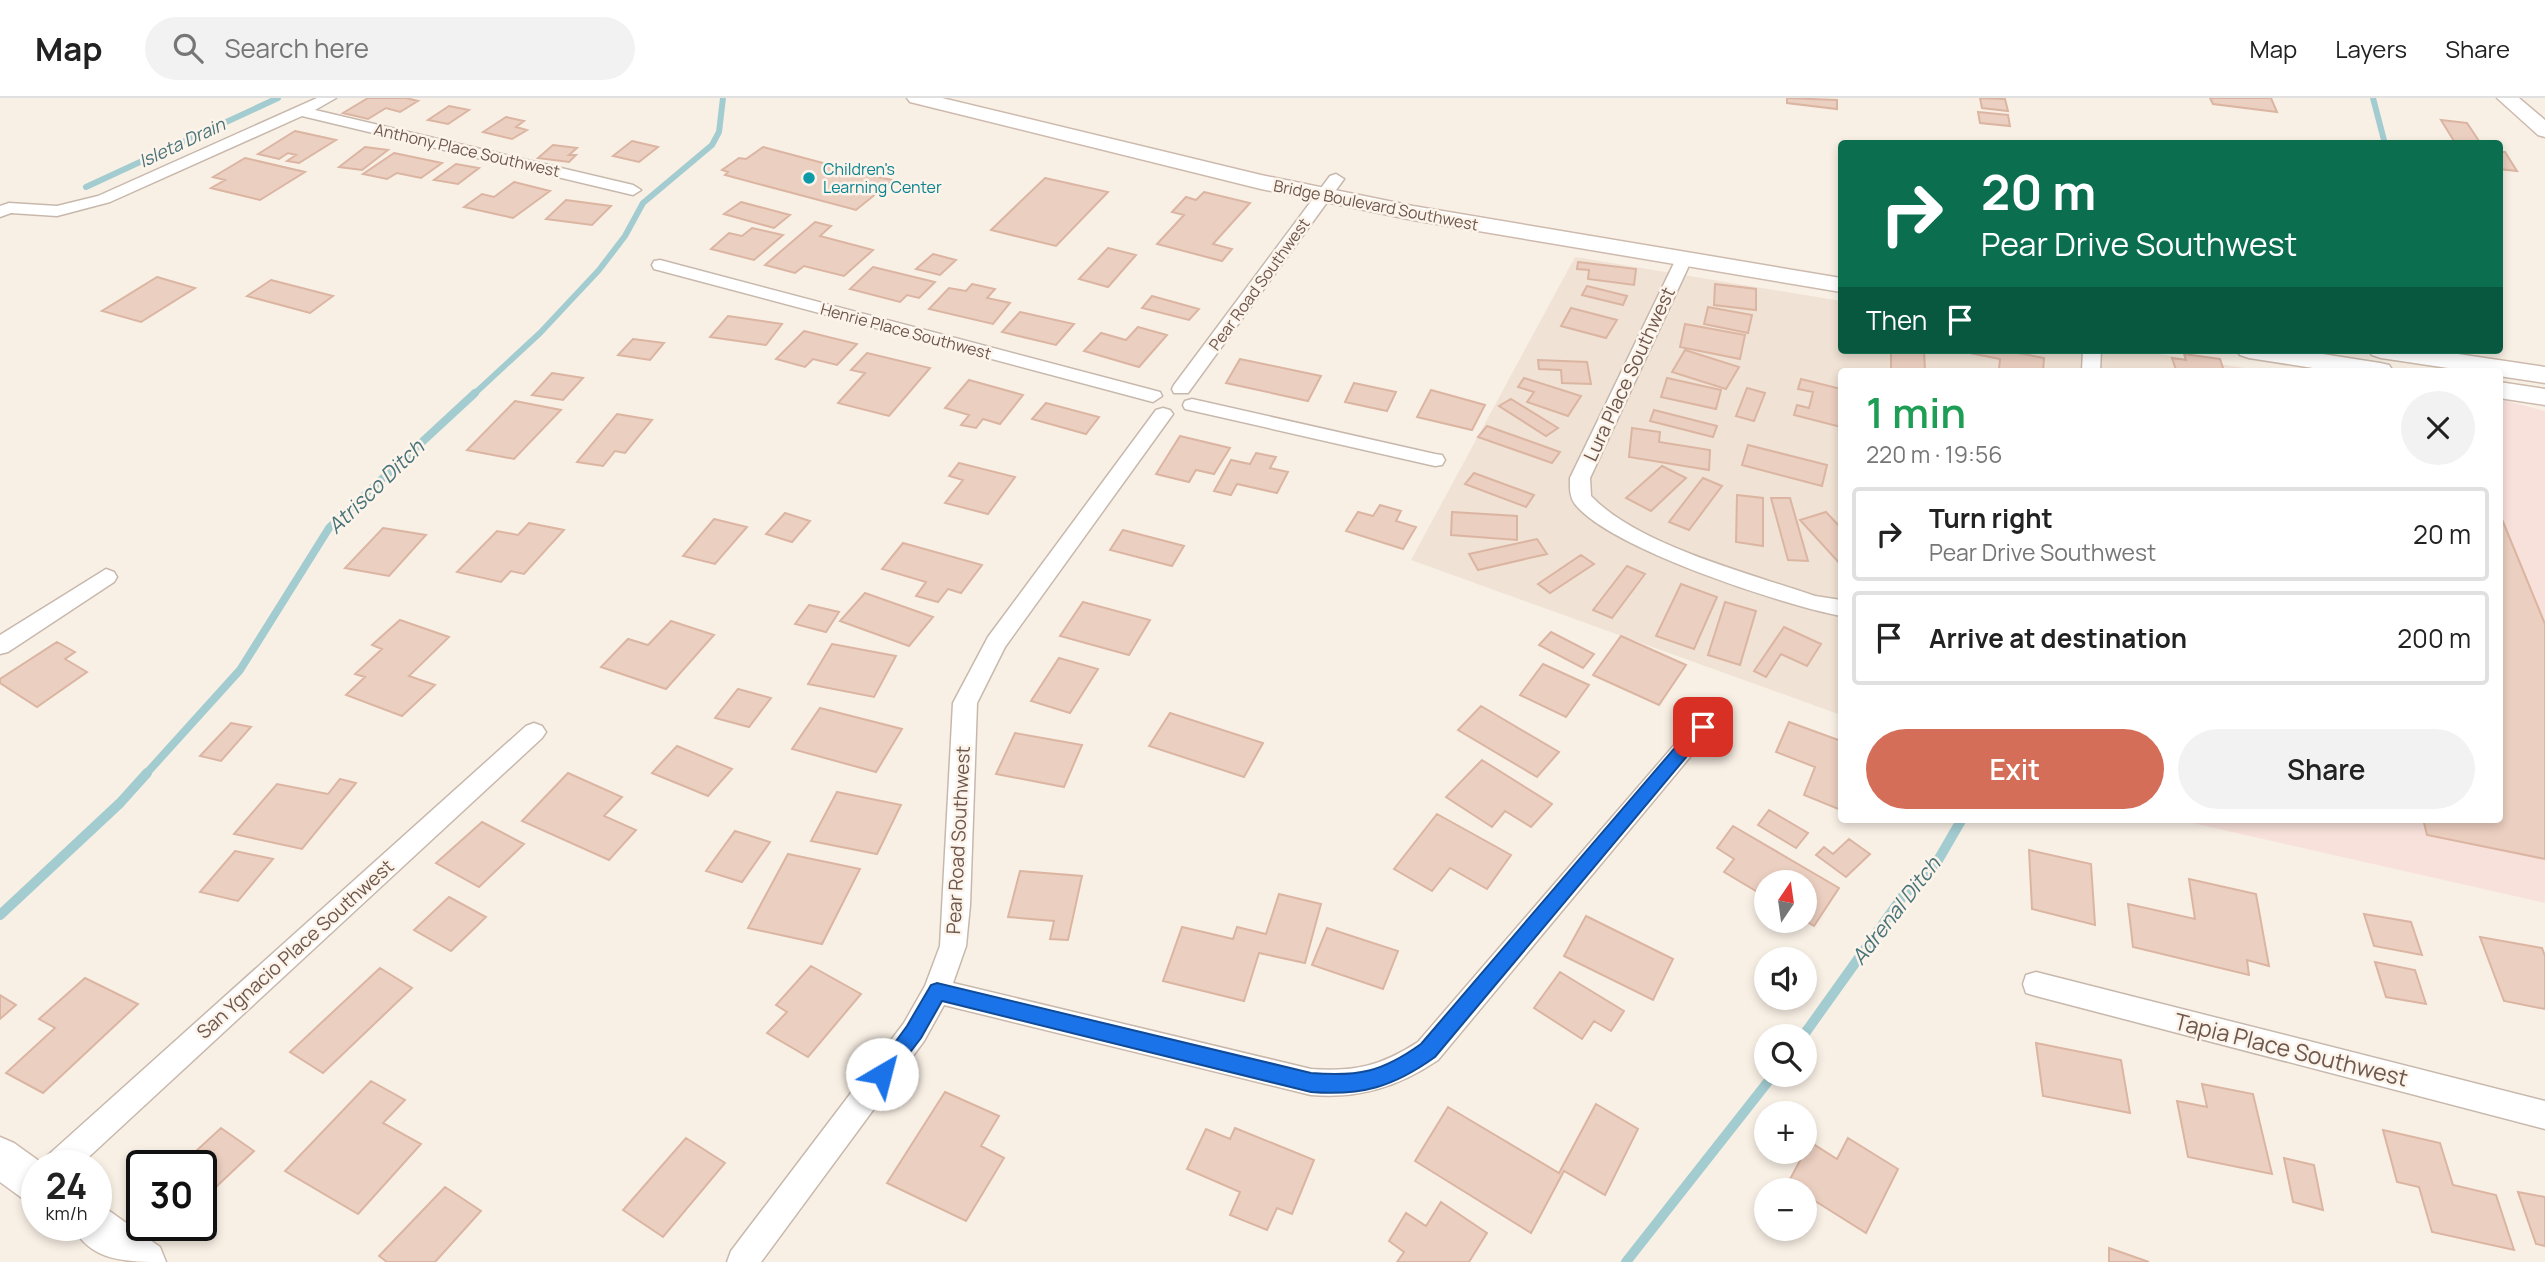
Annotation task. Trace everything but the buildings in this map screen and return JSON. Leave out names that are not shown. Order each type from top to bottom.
[{"type":"main road","name":"Bridge Boulevard Southwest","points":[[917,98],[1330,187],[1838,265]]},
{"type":"main road","name":"Bridge Boulevard Southwest","points":[[990,98],[1501,229],[1838,285]]},
{"type":"main road","points":[[2507,98],[2545,131]]},
{"type":"main road","points":[[2274,354],[2361,368]]},
{"type":"main road","points":[[2407,354],[2499,368]]},
{"type":"main road","points":[[2503,369],[2545,375]]},
{"type":"main road","points":[[2503,391],[2545,397]]},
{"type":"main road","points":[[0,1157],[21,1172]]},
{"type":"main road","points":[[112,1239],[145,1262]]},
{"type":"street","points":[[0,212],[9,208],[57,211],[104,199],[329,98]]},
{"type":"street","name":"Anthony Place Southwest","points":[[301,111],[633,190]]},
{"type":"street","name":"Pear Road Southwest","points":[[1187,397],[1330,187]]},
{"type":"street","name":"Lura Place Southwest","points":[[1684,259],[1580,478],[1581,498],[1598,516],[1627,535],[1813,603],[1838,607]]},
{"type":"street","name":"Henrie Place Southwest","points":[[660,265],[1158,405]]},
{"type":"street","points":[[1187,397],[1184,413],[1158,405],[1163,390],[1435,460]]},
{"type":"street","name":"Pear Road Southwest","points":[[742,1262],[914,1032],[937,991],[953,946],[957,905],[965,703],[996,643],[1158,405]]},
{"type":"street","points":[[0,646],[106,576]]},
{"type":"street","points":[[937,991],[1311,1083],[1341,1085],[1371,1081],[1405,1067],[1428,1051],[1703,727]]},
{"type":"street","name":"San Ygnacio Place Southwest","points":[[75,1150],[534,732]]},
{"type":"street","name":"Tapia Place Southwest","points":[[2036,984],[2545,1115]]},
{"type":"shaded area","points":[[1575,257],[1838,301],[1838,354],[2159,354],[2244,368],[1838,368],[1838,714],[1411,560]]},
{"type":"shaded area","points":[[2503,400],[2545,411],[2545,903],[2193,823],[2503,823]]},
{"type":"waterway","name":"Isleta Drain","points":[[86,187],[278,98]]},
{"type":"waterway","name":"Atrisco Ditch","points":[[473,395],[540,333],[599,270],[625,236],[643,203],[712,145],[719,132],[723,98]]},
{"type":"waterway","name":"Adrenal Ditch","points":[[2373,98],[2384,140]]},
{"type":"waterway","name":"Atrisco Ditch","points":[[145,775],[240,670],[329,528],[475,393]]},
{"type":"waterway","name":"Atrisco Ditch","points":[[0,915],[120,803],[147,773]]},
{"type":"waterway","name":"Adrenal Ditch","points":[[1812,1024],[1903,896],[1937,862],[1960,823]]},
{"type":"waterway","name":"Adrenal Ditch","points":[[1626,1262],[1764,1087]]},
{"type":"place","name":"Children's Learning Center","points":[[809,178]]},
{"type":"route","points":[[882,1074],[914,1032],[937,991],[1311,1083],[1341,1085],[1371,1081],[1405,1067],[1428,1051],[1703,727]]}]
